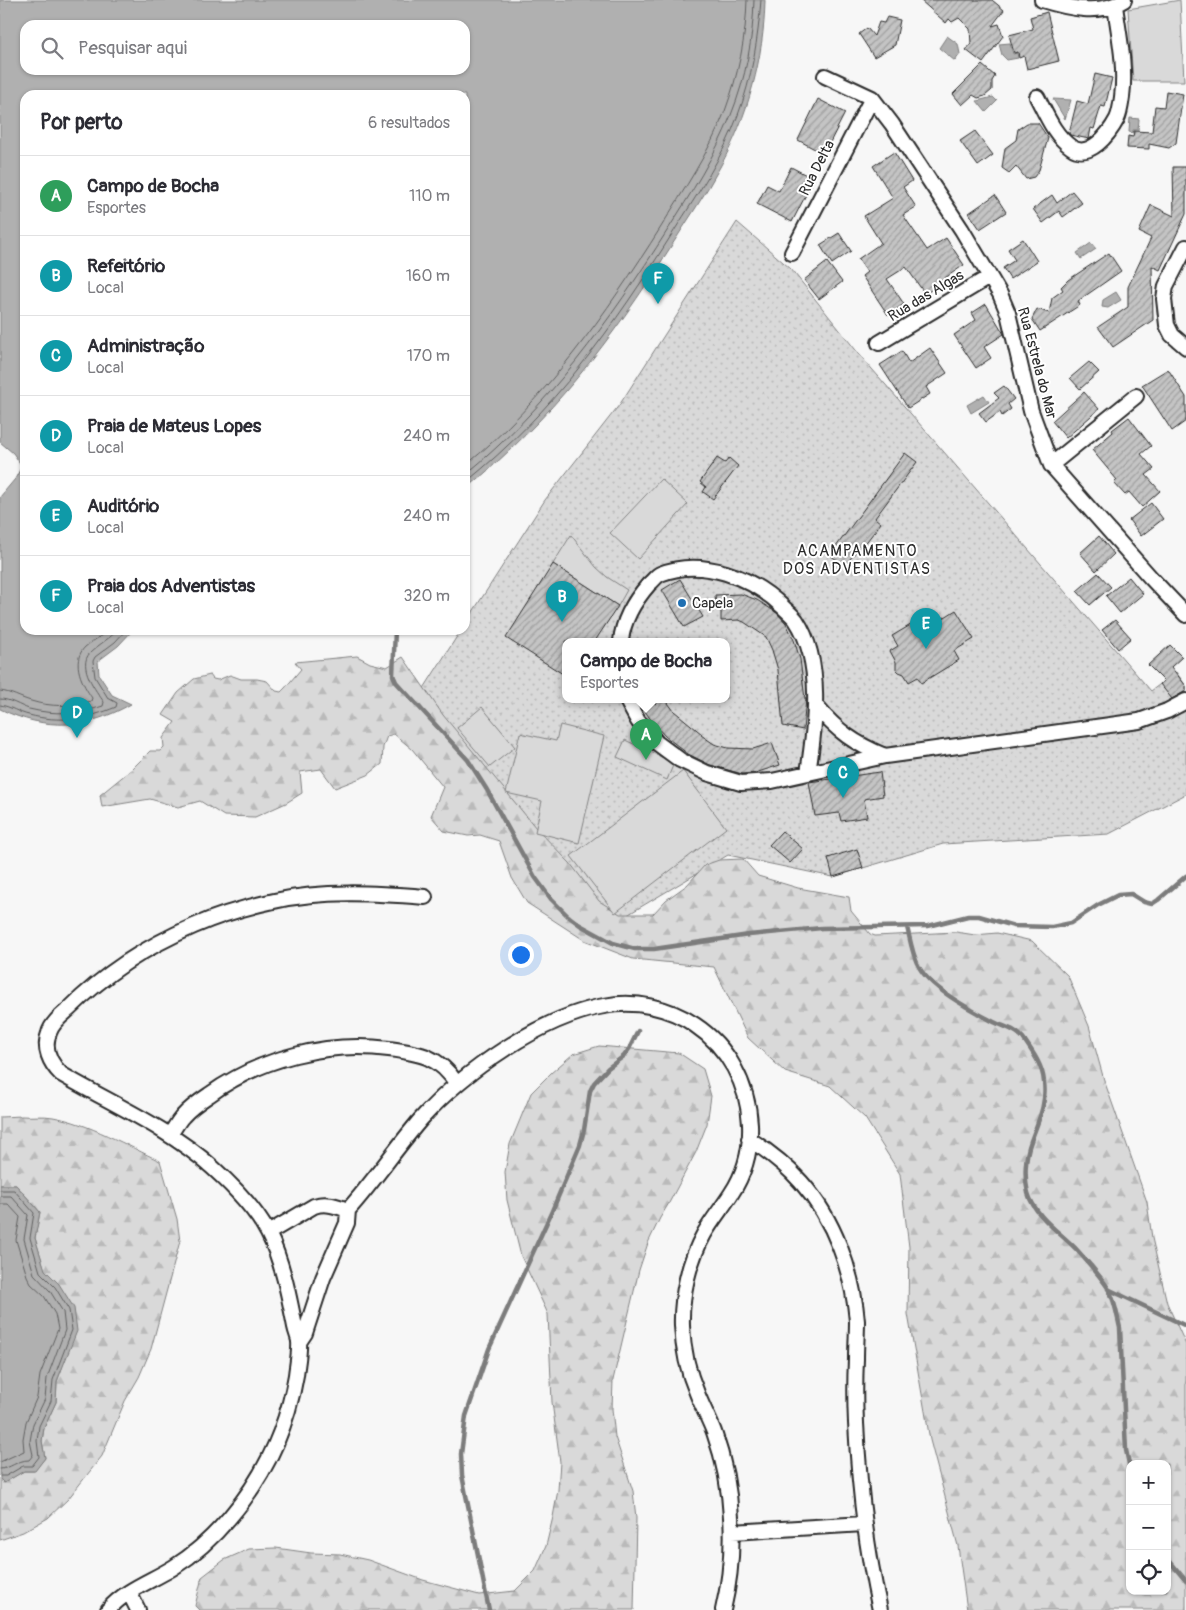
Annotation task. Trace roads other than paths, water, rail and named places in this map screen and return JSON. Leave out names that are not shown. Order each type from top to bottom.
[{"type":"street","points":[[1037,97],[1060,138],[1072,149],[1086,150],[1098,146],[1118,118],[1122,96],[1120,3],[1095,9],[1071,7],[1042,0]]},
{"type":"street","name":"Rua Estrela do Mar","points":[[825,76],[872,98],[892,124],[962,230],[1000,294],[1008,313],[1031,411],[1051,465],[1186,615]]},
{"type":"street","name":"Rua Delta","points":[[792,253],[872,98]]},
{"type":"street","points":[[1186,247],[1166,286],[1164,299],[1167,325],[1172,335],[1186,347]]},
{"type":"street","name":"Rua das Algas","points":[[879,343],[990,277]]},
{"type":"street","points":[[1051,465],[1136,396]]},
{"type":"street","points":[[622,638],[628,615],[640,594],[658,574],[683,568],[713,569],[745,580],[774,598],[796,620],[808,646],[814,677],[816,706],[814,737],[808,773]]},
{"type":"street","points":[[628,703],[638,721],[657,742],[680,760],[707,773],[741,782],[772,781],[885,756],[1139,721],[1167,711],[1186,701]]},
{"type":"street","points":[[816,706],[846,736],[865,748],[885,756]]},
{"type":"street","points":[[111,1609],[129,1592],[174,1567],[194,1552],[213,1536],[245,1499],[258,1479],[280,1435],[293,1390],[299,1342],[285,1283],[268,1233],[252,1211],[231,1185],[192,1150],[170,1135],[61,1074],[51,1063],[47,1050],[49,1033],[52,1026],[99,982],[145,950],[195,925],[238,910],[274,901],[331,893],[425,897]]},
{"type":"street","points":[[299,1342],[305,1333],[323,1278],[347,1223],[348,1210],[421,1120],[457,1084],[518,1041],[564,1018],[603,1006],[633,1004],[648,1006],[662,1009],[690,1022],[708,1035],[724,1052],[736,1071],[745,1093],[748,1108],[749,1139],[746,1162],[730,1196],[712,1220],[695,1253],[689,1270],[682,1325],[686,1360],[694,1385],[714,1432],[727,1481],[732,1532],[728,1581],[723,1610]]},
{"type":"street","points":[[170,1135],[182,1116],[218,1088],[238,1077],[280,1060],[320,1050],[362,1047],[421,1054],[438,1063],[452,1076],[457,1084]]},
{"type":"street","points":[[749,1139],[802,1182],[827,1222],[845,1265],[857,1322],[856,1417],[858,1467],[864,1524],[880,1610]]},
{"type":"street","points":[[268,1233],[314,1206],[333,1204],[348,1210]]},
{"type":"street","points":[[732,1532],[864,1524]]},
{"type":"street","points":[[129,1592],[138,1610]]},
{"type":"water","points":[[0,0],[765,0],[758,65],[753,86],[730,148],[702,198],[648,282],[602,347],[578,377],[525,435],[470,486],[470,90],[20,90],[20,463],[13,453],[0,442]]},
{"type":"water","points":[[947,36],[958,44],[960,54],[955,61],[939,48]]},
{"type":"water","points":[[1010,43],[1013,54],[1017,53],[1018,58],[1007,60],[1002,55],[999,44]]},
{"type":"water","points":[[993,97],[997,101],[986,112],[977,101]]},
{"type":"water","points":[[1053,99],[1071,100],[1065,119]]},
{"type":"water","points":[[1130,118],[1139,119],[1138,130],[1133,130],[1133,133],[1129,132]]},
{"type":"water","points":[[1091,243],[1096,249],[1081,259],[1077,253]]},
{"type":"water","points":[[1116,292],[1121,300],[1108,308],[1102,307],[1103,300]]},
{"type":"water","points":[[984,395],[989,402],[971,413],[967,405]]},
{"type":"water","points":[[20,470],[20,635],[128,635],[118,646],[98,661],[99,675],[112,695],[131,704],[115,712],[83,722],[50,724],[17,716],[0,709],[0,497]]},
{"type":"water","points":[[0,1185],[16,1185],[40,1212],[35,1238],[45,1270],[59,1284],[74,1308],[77,1331],[57,1381],[56,1402],[44,1428],[42,1441],[45,1458],[35,1471],[24,1471],[4,1483],[0,1479]]},
{"type":"waterway","points":[[395,635],[393,675],[396,682],[468,760],[487,790],[535,877],[551,899],[580,925],[613,943],[635,949],[654,949],[749,935],[822,928],[928,926],[968,916],[979,916],[1014,926],[1052,927],[1071,923],[1098,905],[1118,895],[1131,894],[1144,902],[1152,904],[1186,876]]},
{"type":"waterway","points":[[907,927],[917,963],[930,981],[962,1004],[994,1022],[1017,1032],[1023,1038],[1039,1064],[1045,1090],[1041,1112],[1026,1160],[1028,1193],[1036,1210],[1085,1259],[1108,1288],[1112,1297],[1120,1328],[1128,1460]]},
{"type":"waterway","points":[[489,1610],[462,1475],[461,1454],[466,1416],[489,1349],[580,1145],[590,1091],[594,1083],[608,1068],[624,1056],[638,1031]]},
{"type":"waterway","points":[[1108,1289],[1186,1326]]},
{"type":"waterway","points":[[1171,1563],[1186,1581]]},
{"type":"place","name":"Praia dos Adventistas","points":[[658,304]]},
{"type":"place","name":"Capela","points":[[682,603]]},
{"type":"place","name":"Refeitório","points":[[562,622]]},
{"type":"place","name":"Auditório","points":[[926,649]]},
{"type":"place","name":"Praia de Mateus Lopes","points":[[77,738]]},
{"type":"place","name":"Campo de Bocha","points":[[646,760]]},
{"type":"place","name":"Administração","points":[[843,798]]},
{"type":"district","name":"ACAMPAMENTO DOS ADVENTISTAS","points":[[857,560]]}]
